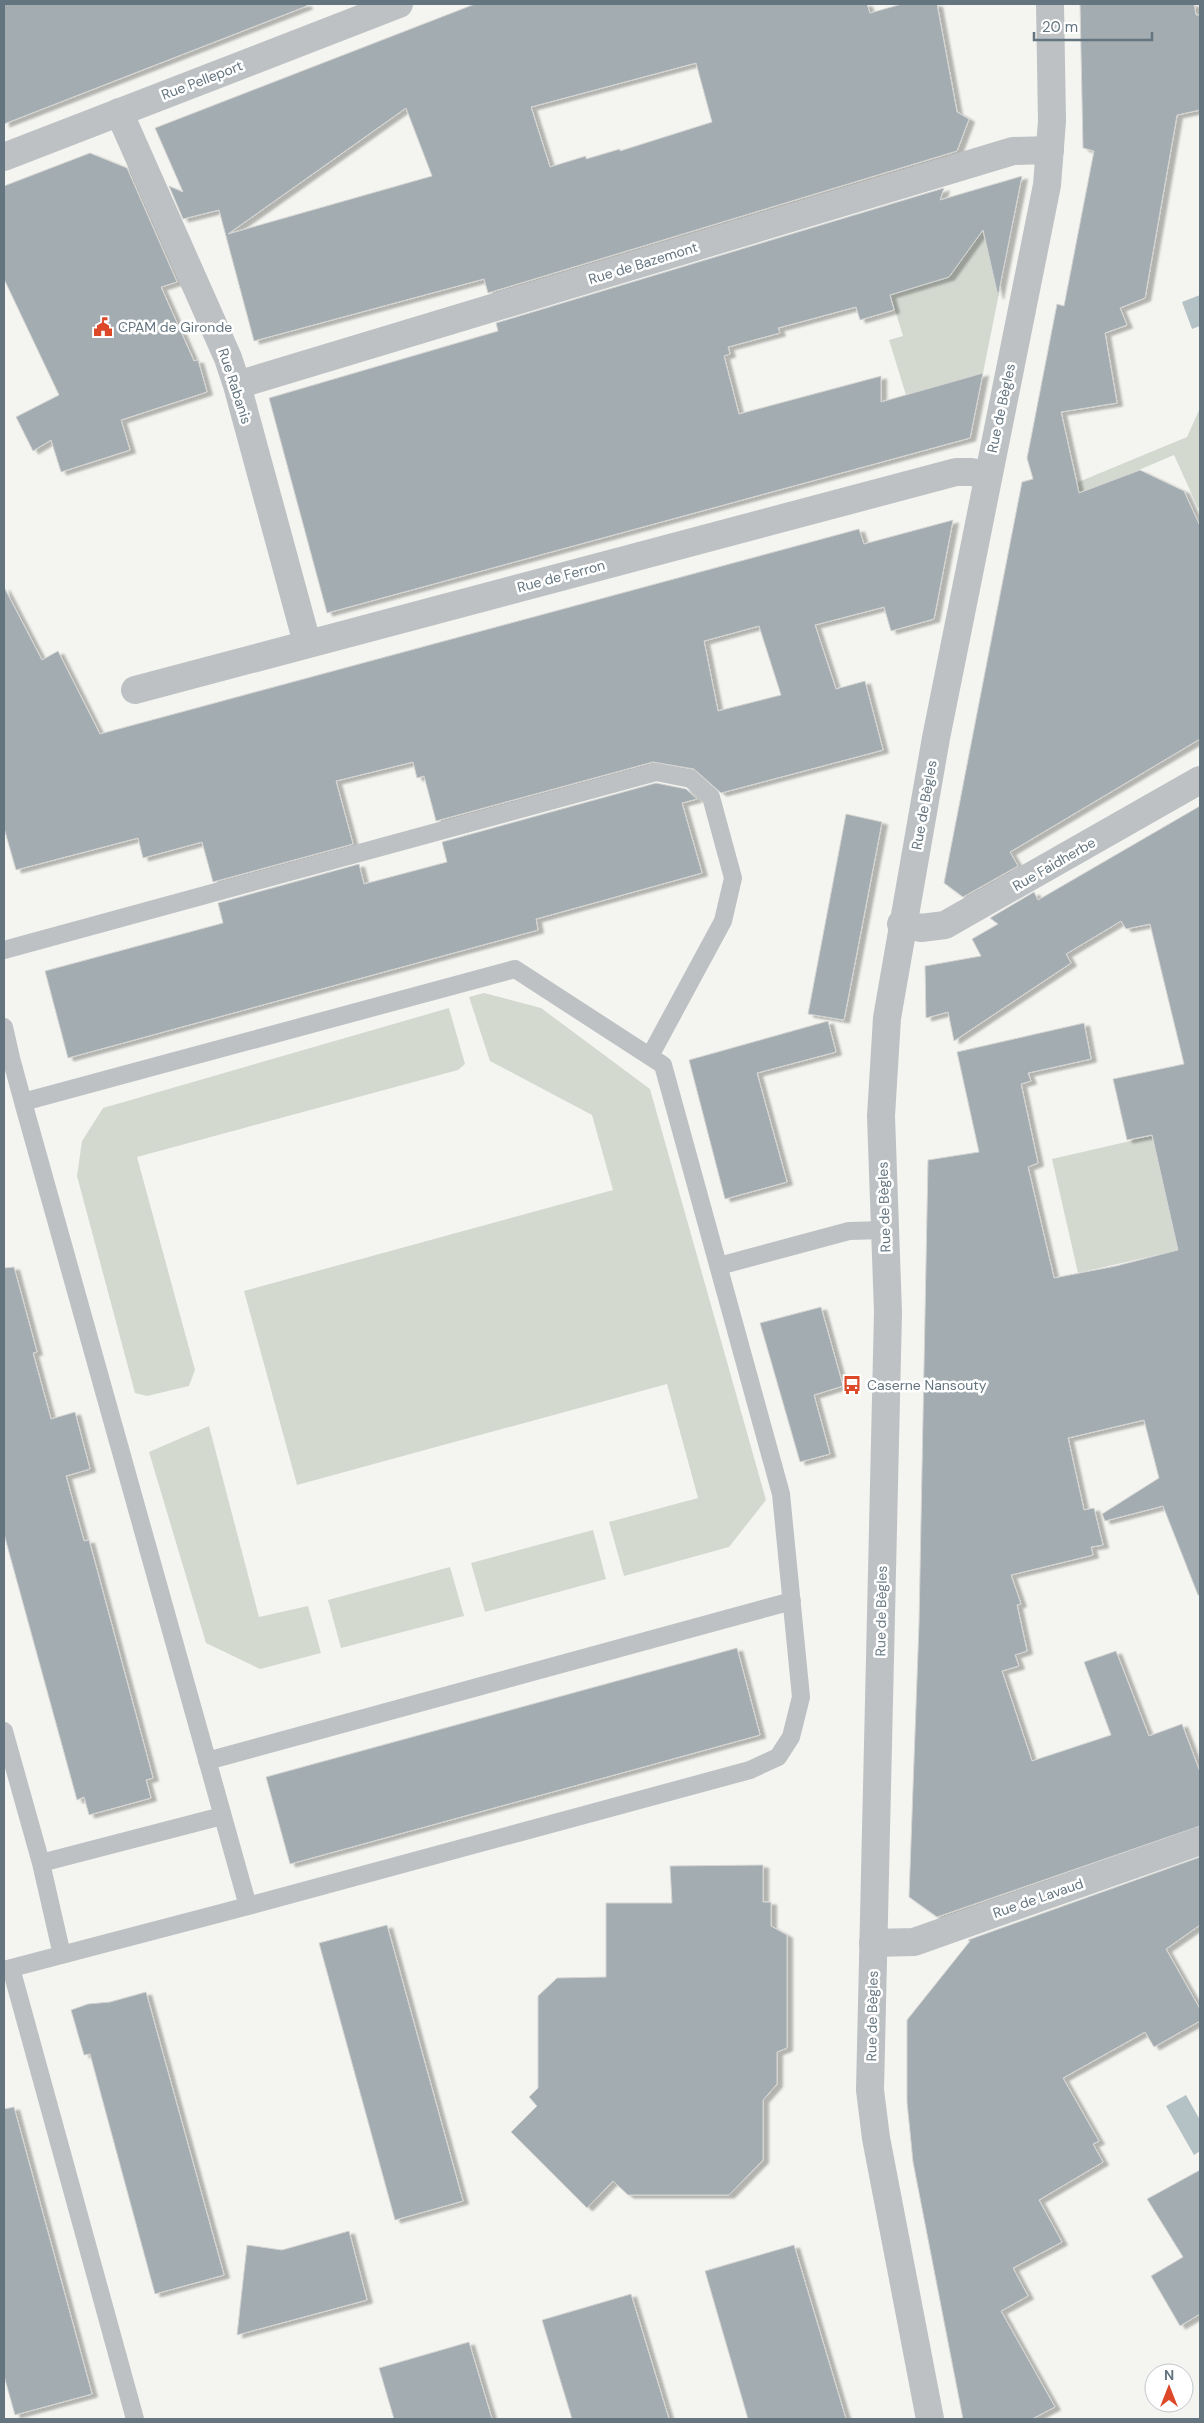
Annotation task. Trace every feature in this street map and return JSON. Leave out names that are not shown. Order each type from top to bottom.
[{"type":"street","name":"Rue Pelleport","points":[[4,157],[399,4]]},
{"type":"street","name":"Rue de Bègles","points":[[930,2419],[876,2138],[870,2090],[888,1321],[882,1097],[887,1018],[902,924],[988,475],[1047,185],[1050,150],[1050,4]]},
{"type":"street","name":"Rue Rabanis","points":[[119,112],[228,358],[307,643]]},
{"type":"street","name":"Rue de Bazemont","points":[[237,385],[1013,151],[1050,150]]},
{"type":"street","name":"Rue de Ferron","points":[[135,690],[956,472],[988,475]]},
{"type":"street","name":"Rue Faidherbe","points":[[902,924],[921,928],[945,925],[1200,780]]},
{"type":"street","name":"Rue de Lavaud","points":[[873,1943],[914,1942],[1200,1841]]},
{"type":"lane","points":[[4,950],[656,772],[691,779],[711,797],[733,878],[723,920],[650,1056]]},
{"type":"lane","points":[[23,1102],[515,969],[663,1065],[781,1494],[801,1697],[791,1736],[778,1757],[750,1770],[8,1969],[135,2419]]},
{"type":"lane","points":[[4,1027],[8,1059],[23,1102],[248,1906]]},
{"type":"lane","points":[[718,1266],[849,1231],[885,1230]]},
{"type":"lane","points":[[207,1761],[792,1601]]},
{"type":"lane","points":[[4,1731],[41,1864],[62,1955]]},
{"type":"lane","points":[[41,1864],[222,1816]]},
{"type":"shaded area","points":[[868,222],[949,243],[1013,224],[983,373],[906,395],[889,340],[903,336]]},
{"type":"shaded area","points":[[1200,295],[1200,326],[1192,329],[1182,302]]},
{"type":"shaded area","points":[[1200,408],[1200,507],[1198,508],[1174,455],[1014,523],[1076,483],[1187,437]]},
{"type":"shaded area","points":[[484,993],[541,1008],[650,1089],[766,1500],[729,1547],[624,1576],[609,1522],[698,1498],[667,1384],[297,1485],[244,1291],[613,1190],[592,1115],[490,1061],[469,997]]},
{"type":"shaded area","points":[[449,1008],[465,1064],[458,1070],[137,1157],[195,1370],[189,1386],[147,1396],[135,1393],[77,1176],[82,1141],[103,1108]]},
{"type":"shaded area","points":[[1152,1136],[1179,1250],[1078,1273],[1052,1159]]},
{"type":"shaded area","points":[[209,1426],[259,1617],[308,1606],[321,1653],[260,1669],[206,1643],[149,1452]]},
{"type":"shaded area","points":[[593,1530],[606,1579],[485,1612],[471,1563]]},
{"type":"shaded area","points":[[450,1567],[464,1616],[341,1648],[328,1600]]},
{"type":"shaded area","points":[[1186,2095],[1200,2120],[1200,2151],[1194,2155],[1166,2106]]},
{"type":"building","points":[[4,4],[306,4],[307,6],[4,124]]},
{"type":"building","points":[[475,4],[867,4],[870,13],[902,4],[937,4],[957,112],[969,119],[957,151],[488,293],[484,279],[254,341],[219,210],[183,219],[169,186],[183,192],[155,128]],"holes":[[[696,63],[712,122],[620,151],[620,149],[586,159],[586,156],[550,167],[531,107]],[[406,108],[432,176],[228,234]]]},
{"type":"building","points":[[1080,4],[1194,4],[1196,15],[1200,15],[1200,110],[1177,115],[1145,298],[1120,308],[1127,325],[1105,333],[1117,403],[1061,412],[1079,493],[1140,470],[1184,491],[1200,526],[1200,739],[1010,852],[1018,866],[963,897],[944,883],[1022,482],[1033,479],[1027,458],[1057,304],[1064,306],[1094,151],[1083,148]]},
{"type":"building","name":"CPAM de Gironde","points":[[90,153],[127,168],[177,282],[161,287],[194,361],[198,360],[207,392],[121,420],[130,450],[61,472],[51,440],[33,451],[16,417],[59,395],[4,279],[4,186]]},
{"type":"building","points":[[1022,176],[998,296],[983,230],[949,277],[890,295],[894,310],[860,320],[856,307],[778,328],[780,333],[728,347],[730,354],[724,356],[739,414],[881,376],[881,402],[983,373],[970,438],[327,613],[269,398],[498,331],[496,323],[944,188],[940,200]]},
{"type":"building","points":[[953,520],[934,619],[891,631],[884,607],[815,625],[836,689],[865,681],[883,750],[721,793],[694,769],[653,762],[436,821],[424,776],[417,778],[413,762],[336,781],[353,844],[213,882],[202,842],[143,858],[138,838],[16,870],[4,828],[4,587],[42,660],[58,651],[100,734],[859,529],[864,544]],"holes":[[[759,626],[781,695],[718,711],[704,641]]]},
{"type":"building","points":[[656,783],[686,789],[697,799],[682,803],[702,873],[536,919],[538,930],[68,1058],[45,971],[223,923],[218,903],[359,864],[364,884],[447,862],[442,842]]},
{"type":"building","points":[[1200,806],[1200,1595],[1198,1595],[1163,1506],[1105,1521],[1102,1514],[1159,1478],[1144,1420],[1068,1438],[1084,1510],[1094,1508],[1103,1545],[1091,1547],[1093,1555],[1011,1575],[1021,1604],[1017,1605],[1027,1651],[1015,1655],[1019,1666],[1002,1671],[1032,1761],[1111,1735],[1084,1662],[1116,1651],[1149,1736],[1182,1724],[1200,1772],[1200,1826],[937,1917],[909,1897],[919,1624],[928,1160],[979,1152],[957,1052],[1084,1023],[1091,1059],[1028,1073],[1031,1081],[1021,1084],[1038,1163],[1028,1167],[1054,1278],[1116,1266],[1178,1250],[1152,1135],[1127,1140],[1113,1079],[1184,1064],[1150,924],[1126,929],[1121,921],[1066,954],[1071,963],[954,1041],[948,1012],[926,1018],[925,966],[981,956],[972,939],[998,924],[990,918],[1034,892],[1038,900]]},
{"type":"building","points":[[846,814],[882,822],[844,1020],[808,1014]]},
{"type":"building","points":[[828,1021],[836,1052],[757,1073],[787,1182],[725,1199],[689,1060]]},
{"type":"building","points":[[14,1267],[37,1352],[33,1353],[51,1419],[75,1412],[90,1469],[66,1476],[84,1541],[89,1540],[153,1778],[146,1780],[151,1798],[89,1815],[84,1797],[77,1800],[4,1534],[4,1268]]},
{"type":"building","points":[[821,1307],[843,1386],[814,1395],[830,1454],[800,1462],[760,1323]]},
{"type":"building","points":[[737,1648],[760,1735],[290,1864],[266,1777]]},
{"type":"building","points":[[1200,1857],[1200,1925],[1166,1949],[1200,2009],[1200,2021],[1154,2047],[1145,2032],[1063,2078],[1099,2141],[1093,2144],[1103,2162],[1039,2200],[1062,2242],[1013,2268],[1028,2296],[1001,2311],[1055,2407],[1032,2419],[963,2419],[913,2162],[907,2102],[907,2020],[970,1941],[968,1940]]},
{"type":"building","points":[[763,1865],[763,1902],[771,1902],[771,1926],[787,1935],[787,2048],[777,2052],[777,2084],[763,2100],[763,2160],[729,2195],[628,2195],[613,2181],[587,2208],[511,2132],[537,2106],[529,2097],[538,2088],[538,1996],[557,1978],[606,1977],[606,1903],[672,1903],[670,1866]]},
{"type":"building","points":[[387,1925],[463,2201],[395,2220],[319,1943]]},
{"type":"building","points":[[146,1992],[224,2275],[155,2294],[90,2054],[84,2055],[71,2010],[88,2004],[110,2002]]},
{"type":"building","points":[[14,2107],[92,2394],[15,2415],[4,2376],[4,2109]]},
{"type":"building","points":[[1200,2170],[1200,2314],[1180,2326],[1151,2276],[1183,2257],[1147,2199]]},
{"type":"building","points":[[349,2231],[367,2300],[237,2335],[247,2245],[282,2250]]},
{"type":"building","points":[[794,2245],[846,2419],[748,2419],[705,2271]]},
{"type":"building","points":[[631,2294],[669,2419],[572,2419],[542,2320]]},
{"type":"building","points":[[469,2342],[492,2419],[394,2419],[379,2368]]},
{"type":"place","name":"CPAM de Gironde","points":[[103,327]]},
{"type":"place","name":"Caserne Nansouty","points":[[852,1385]]}]
